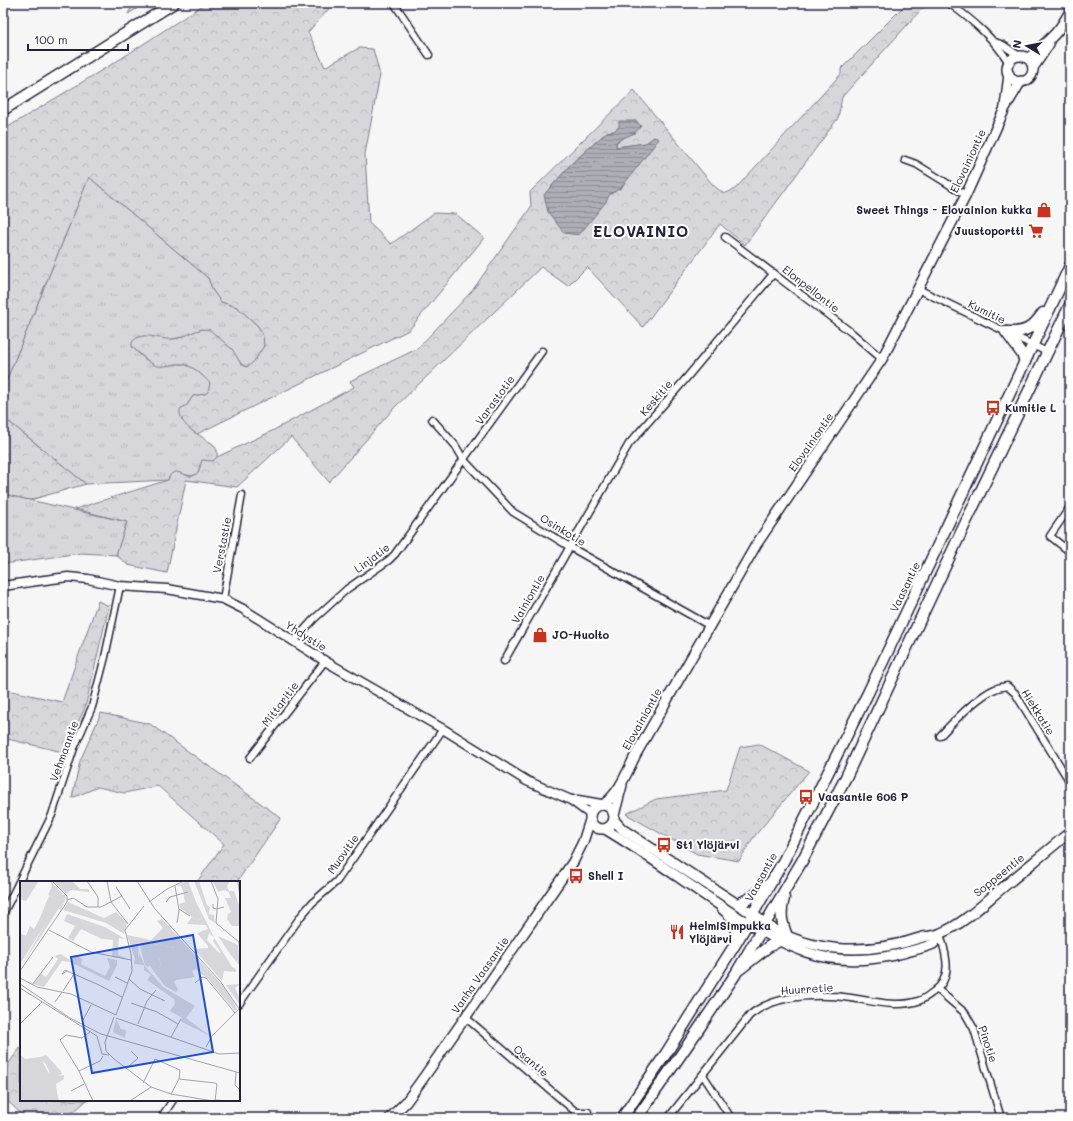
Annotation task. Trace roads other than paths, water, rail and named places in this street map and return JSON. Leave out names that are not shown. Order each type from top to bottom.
[{"type":"main road","points":[[3,110],[174,3]]},
{"type":"main road","points":[[1054,36],[1033,68],[1033,72],[1030,77],[1021,82],[1014,80],[1009,74],[1008,68],[1009,63],[1013,58],[1034,54],[1061,28],[1070,12]]},
{"type":"main road","points":[[1023,57],[1031,62],[1033,68]]},
{"type":"main road","name":"Elovainiontie","points":[[1005,108],[1009,74]]},
{"type":"main road","name":"Elovainiontie","points":[[602,804],[609,801],[623,782],[636,754],[756,545],[882,359],[966,195],[1005,108],[1021,82]]},
{"type":"main road","name":"Vaasantie","points":[[622,1118],[736,943],[774,880],[868,693],[1070,266]]},
{"type":"main road","points":[[1006,332],[1020,332],[1027,330],[1034,325],[1057,294]]},
{"type":"main road","points":[[636,1118],[698,1030],[788,887],[846,777],[1070,304]]},
{"type":"main road","points":[[1006,332],[1022,354],[1025,362]]},
{"type":"main road","name":"Elovainiontie","points":[[614,817],[623,782]]},
{"type":"main road","points":[[736,943],[736,922],[733,918],[722,908],[628,843],[594,826],[590,817],[592,808],[602,804],[610,807],[614,817],[622,829],[738,904],[751,919]]},
{"type":"main road","name":"Vanha Vaasantie","points":[[390,1118],[406,1102],[566,872],[583,842],[590,817]]},
{"type":"main road","points":[[602,829],[611,825],[614,817]]},
{"type":"main road","name":"Vanha Vaasantie","points":[[583,842],[602,829]]},
{"type":"main road","name":"Soppeentie","points":[[751,919],[783,939],[837,948],[867,949],[902,944],[931,935],[940,934],[980,907],[1070,832]]},
{"type":"main road","points":[[738,904],[752,897],[774,880]]},
{"type":"main road","points":[[734,975],[768,947],[783,939],[781,917],[782,907],[788,887]]},
{"type":"main road","points":[[722,908],[751,919]]},
{"type":"street","points":[[394,3],[429,55]]},
{"type":"street","points":[[949,3],[995,42],[1009,63]]},
{"type":"street","points":[[995,42],[1023,57]]},
{"type":"street","points":[[905,160],[916,164],[966,195]]},
{"type":"street","name":"Elonpellontie","points":[[725,237],[852,333],[882,359]]},
{"type":"street","name":"Keskitie","points":[[570,547],[629,444],[774,273]]},
{"type":"street","name":"Kumitie","points":[[918,289],[1047,352]]},
{"type":"street","name":"Varastotie","points":[[464,460],[542,351]]},
{"type":"street","name":"Osinkotie","points":[[432,419],[455,446],[464,460],[513,512],[570,547],[710,626]]},
{"type":"street","name":"Linjatie","points":[[294,641],[314,619],[347,589],[389,560],[395,554],[464,460]]},
{"type":"street","name":"Verstastie","points":[[222,598],[242,495]]},
{"type":"street","points":[[1070,507],[1050,536],[1070,552]]},
{"type":"street","name":"Vainiontie","points":[[504,661],[570,547]]},
{"type":"street","name":"Yhdystie","points":[[3,586],[68,577],[88,579],[120,586],[167,589],[222,598],[243,609],[325,661],[443,729],[527,781],[571,800],[590,817]]},
{"type":"street","name":"Vehmaantie","points":[[3,914],[52,815],[74,748],[92,707],[105,657],[120,586]]},
{"type":"street","name":"Mittaritie","points":[[250,758],[325,661]]},
{"type":"street","name":"Hiekkatie","points":[[940,736],[955,719],[980,699],[995,689],[1007,686],[1015,693],[1070,782]]},
{"type":"street","name":"Muovitie","points":[[240,1003],[300,916],[337,881],[443,729]]},
{"type":"street","name":"Yhdystie","points":[[571,800],[602,804]]},
{"type":"street","name":"Huurretie","points":[[668,1118],[750,1015],[757,1009],[774,1001],[802,997],[832,996],[870,1001],[908,1003],[919,1001],[937,989],[947,974],[946,951],[940,934]]},
{"type":"street","name":"Pinotie","points":[[937,989],[965,1013],[974,1029],[1000,1118]]},
{"type":"street","name":"Osantie","points":[[465,1017],[576,1112],[588,1112]]},
{"type":"street","points":[[703,1075],[731,1118]]},
{"type":"street","points":[[161,1118],[172,1101]]},
{"type":"place","name":"Sweet Things - Elovainion kukka","points":[[1044,210]]},
{"type":"place","name":"Juustoportti","points":[[1036,231]]},
{"type":"place","name":"Kumitie L","points":[[993,408]]},
{"type":"place","name":"JO-Huolto","points":[[540,635]]},
{"type":"place","name":"Vaasantie 606 P","points":[[806,797]]},
{"type":"place","name":"St1 Ylöjärvi","points":[[664,845]]},
{"type":"place","name":"Shell I","points":[[576,876]]},
{"type":"place","name":"HelmiSimpukka Ylöjärvi","points":[[677,932]]},
{"type":"district","name":"ELOVAINIO","points":[[641,232]]}]
